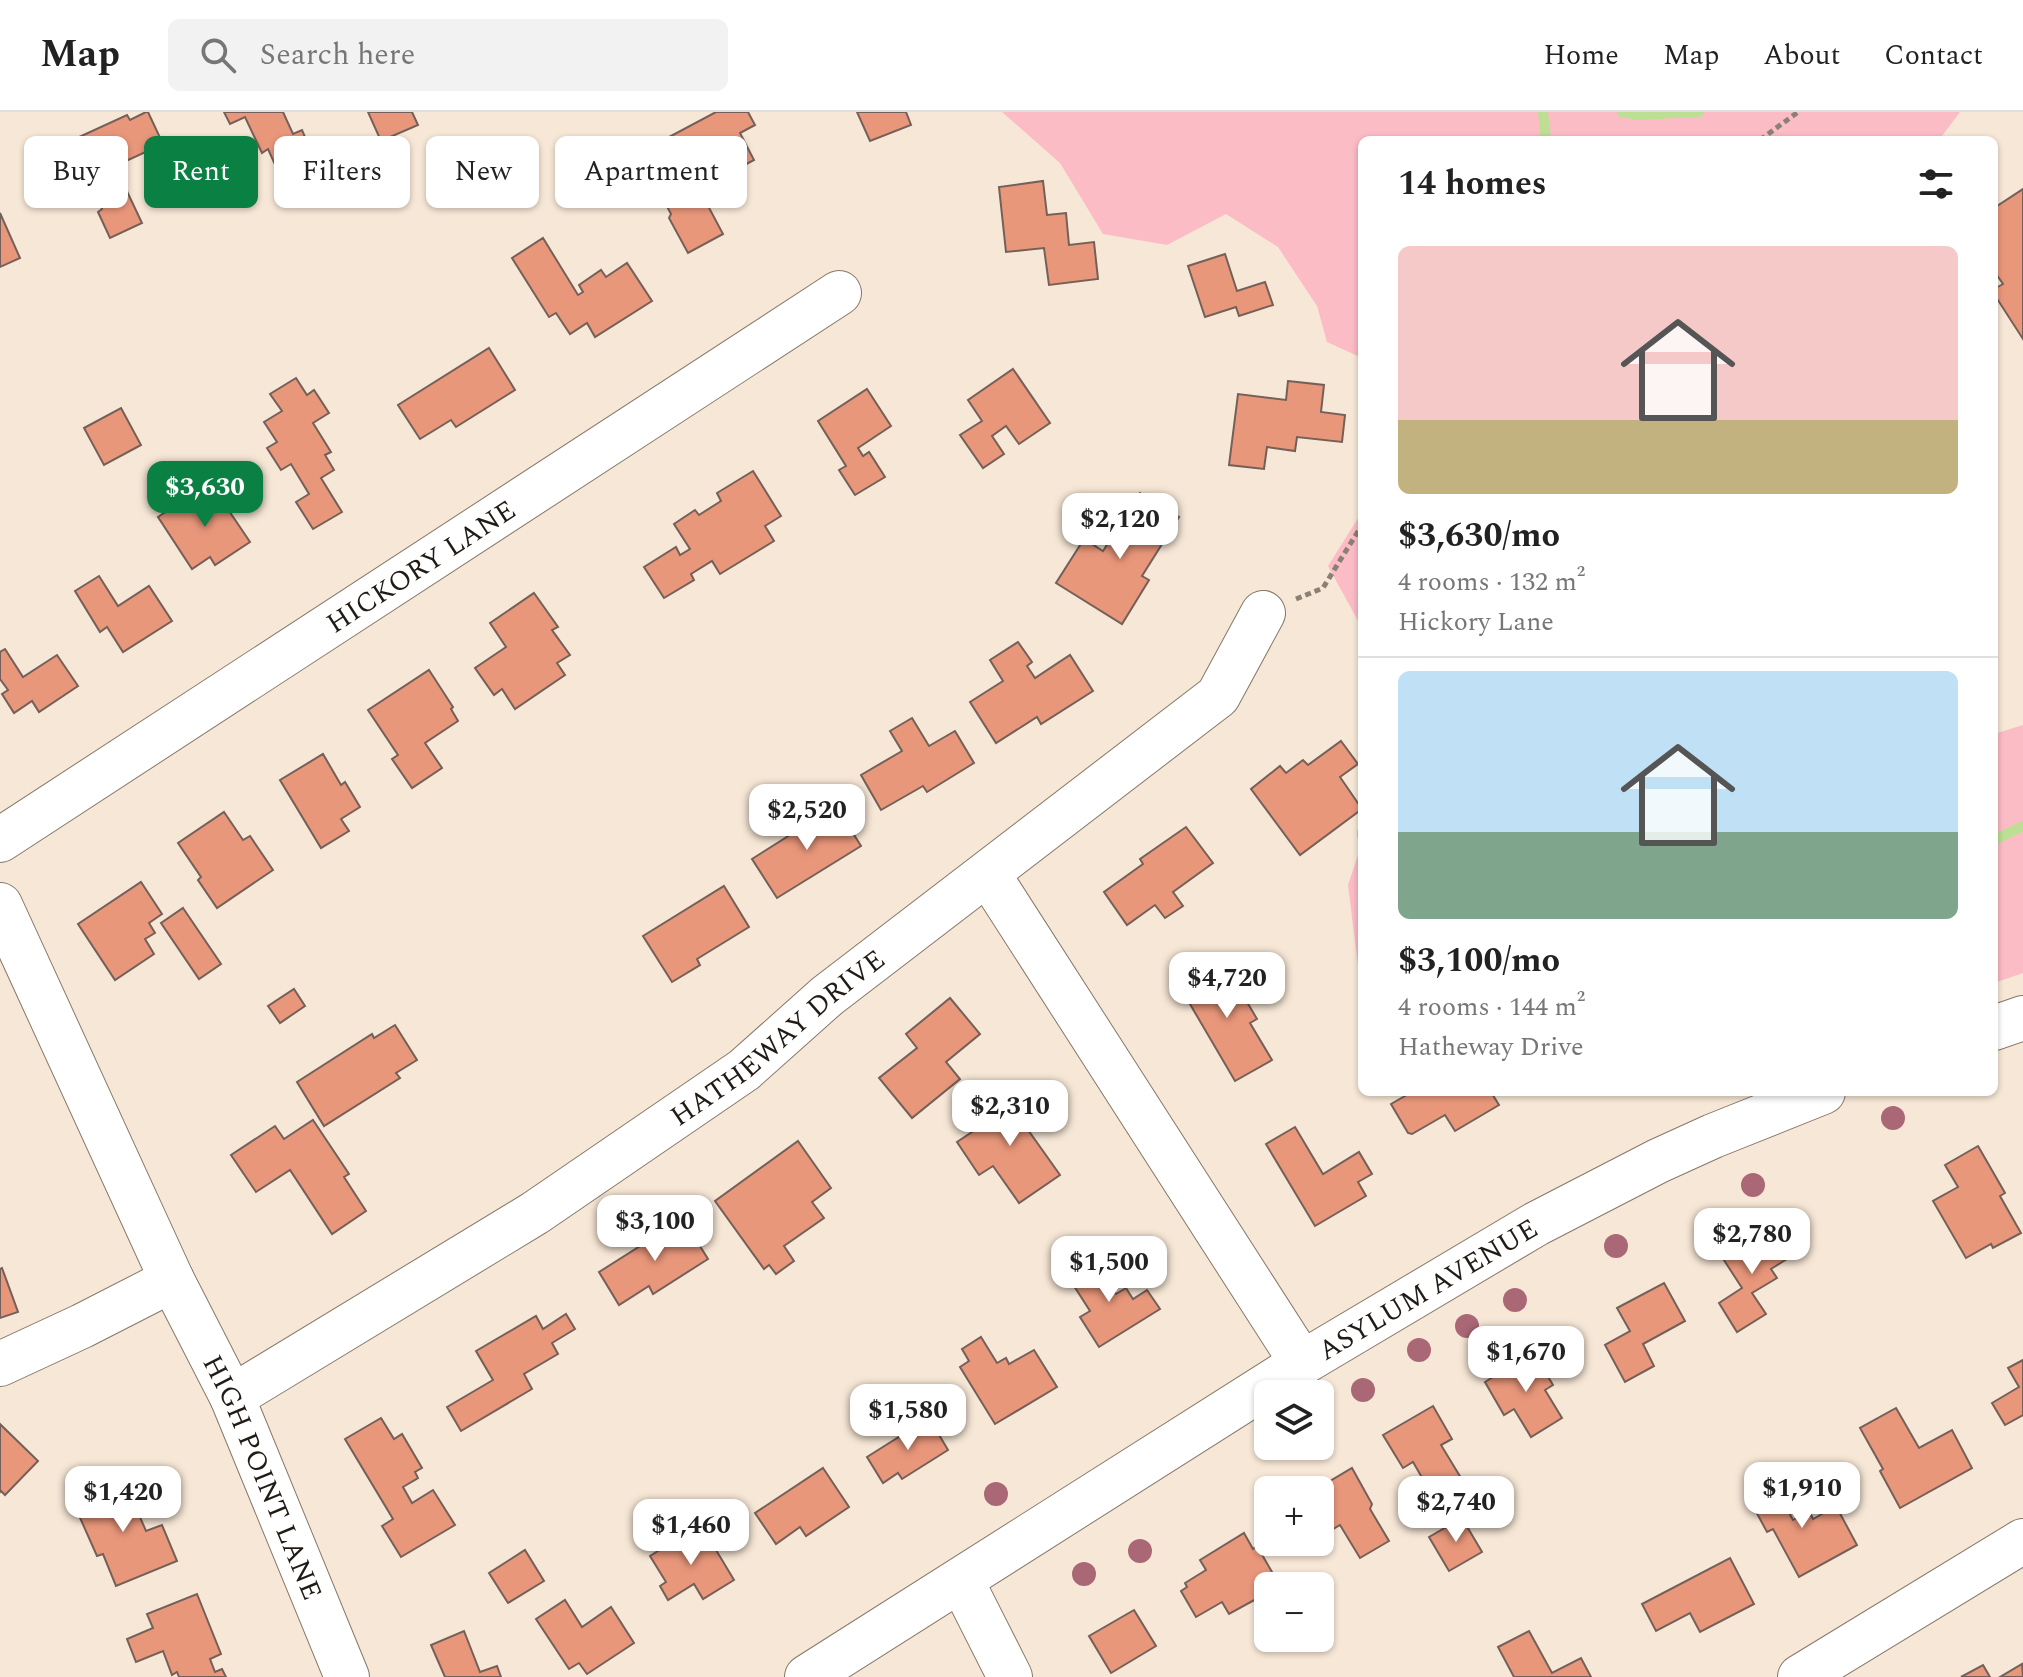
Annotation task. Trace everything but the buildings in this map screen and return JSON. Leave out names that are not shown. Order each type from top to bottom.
[{"type":"street","name":"HICKORY LANE","points":[[0,840],[839,293]]},
{"type":"street","name":"HATHEWAY DRIVE","points":[[232,1397],[535,1213],[744,1070],[827,996],[1218,696],[1263,613]]},
{"type":"street","points":[[988,874],[1302,1363]]},
{"type":"street","name":"HIGH POINT LANE","points":[[0,905],[172,1280],[232,1397],[347,1677]]},
{"type":"street","points":[[1998,1027],[2023,1018]]},
{"type":"street","name":"ASYLUM AVENUE","points":[[807,1677],[1302,1363],[1536,1224],[1713,1136],[1813,1096]]},
{"type":"street","points":[[0,1364],[172,1280]]},
{"type":"street","points":[[1800,1677],[2023,1541]]},
{"type":"street","points":[[961,1580],[1010,1677]]},
{"type":"path","points":[[1765,136],[1798,112]]},
{"type":"path","points":[[1263,613],[1323,588],[1358,531]]},
{"type":"shaded area","points":[[1002,112],[1960,112],[1942,136],[1358,136],[1358,356],[1327,342],[1317,306],[1278,247],[1226,214],[1167,245],[1103,234],[1060,163]]},
{"type":"shaded area","points":[[1358,518],[1358,621],[1328,566]]},
{"type":"shaded area","points":[[2023,725],[2023,973],[1998,982],[1998,733]]},
{"type":"shaded area","points":[[1358,855],[1358,966],[1348,885]]},
{"type":"waterway","points":[[1543,112],[1546,136]]},
{"type":"waterway","points":[[1622,112],[1635,115],[1699,112]]},
{"type":"waterway","points":[[1998,838],[2023,826]]}]
